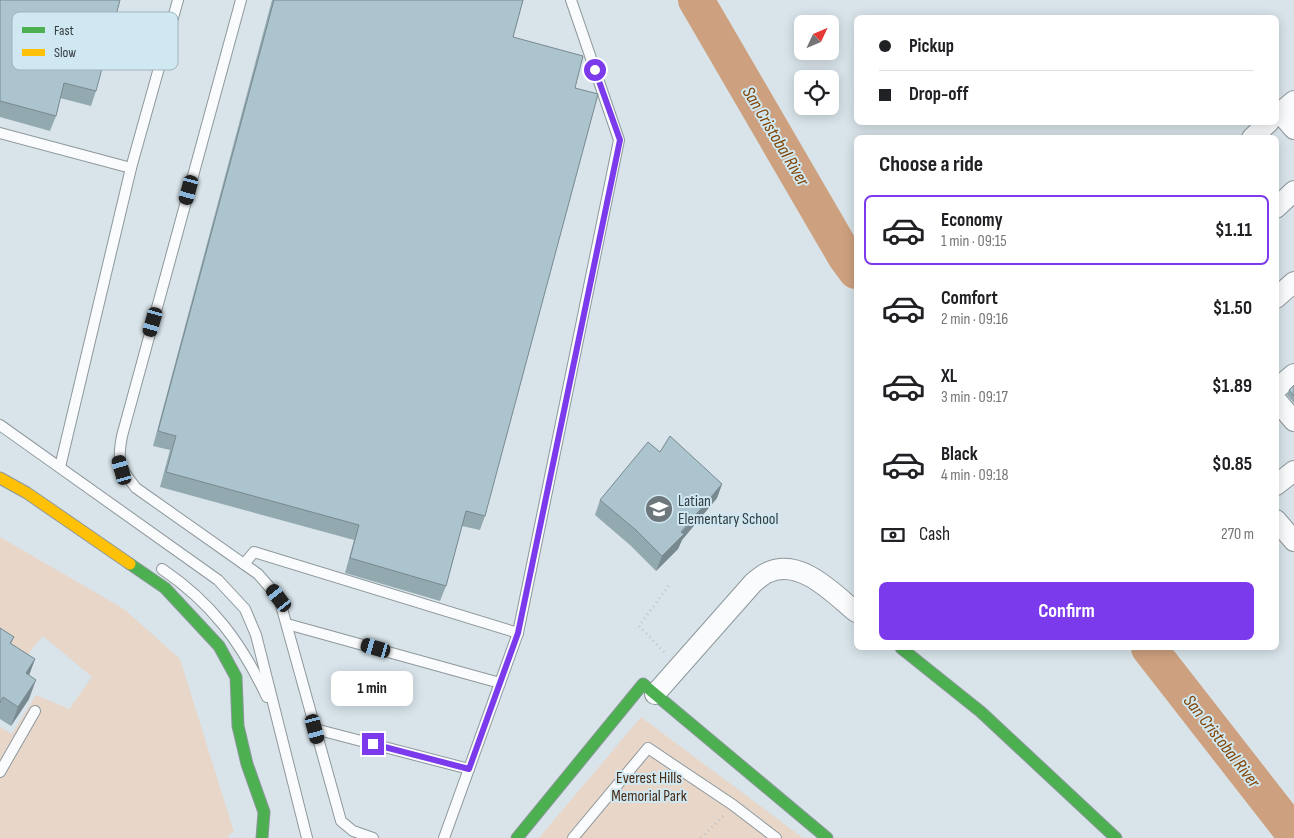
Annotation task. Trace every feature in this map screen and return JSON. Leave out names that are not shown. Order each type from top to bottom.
[{"type":"street","points":[[1280,113],[1294,129]]},
{"type":"street","points":[[1255,135],[1267,125]]},
{"type":"street","points":[[1279,205],[1294,191]]},
{"type":"street","points":[[1279,295],[1294,282]]},
{"type":"street","points":[[1279,386],[1294,374]]},
{"type":"street","points":[[1279,404],[1294,421]]},
{"type":"street","points":[[1279,483],[1294,471]]},
{"type":"street","points":[[0,478],[27,493],[165,588],[219,646],[236,677],[235,693],[238,726],[247,764],[264,812],[262,838]]},
{"type":"street","points":[[1279,524],[1294,541]]},
{"type":"street","points":[[517,838],[649,689],[753,582],[770,571],[791,570],[814,577],[854,610]]},
{"type":"street","points":[[904,650],[981,712],[1051,774],[1116,838]]},
{"type":"street","points":[[649,689],[827,838]]},
{"type":"lane","points":[[241,0],[124,426],[118,457],[122,470],[136,488],[258,574],[279,598],[341,821],[353,831],[373,838]]},
{"type":"lane","points":[[444,838],[518,633],[620,140],[571,0]]},
{"type":"lane","points":[[60,467],[131,168],[158,70]]},
{"type":"lane","points":[[0,133],[131,168]]},
{"type":"lane","points":[[0,425],[218,580],[245,609],[251,622],[306,838]]},
{"type":"lane","points":[[25,479],[50,495]]},
{"type":"lane","points":[[244,564],[254,552],[518,633]]},
{"type":"lane","points":[[156,566],[189,588],[230,630],[252,665],[276,718]]},
{"type":"lane","points":[[287,624],[500,683]]},
{"type":"lane","points":[[0,772],[35,711]]},
{"type":"lane","points":[[315,729],[469,769]]},
{"type":"lane","points":[[573,838],[648,748],[776,838]]},
{"type":"path","points":[[649,689],[664,651],[639,626],[670,584]]},
{"type":"path","points":[[701,838],[733,806]]},
{"type":"green space","points":[[0,537],[124,609],[180,659],[234,832],[229,834],[229,838],[0,838],[0,727],[12,734],[36,695],[69,709],[92,677],[43,636],[28,654],[0,639]]},
{"type":"green space","name":"Everest Hills Memorial Park","points":[[641,717],[803,838],[539,838]]},
{"type":"building","points":[[0,0],[120,0],[117,12],[12,12],[12,70],[102,70],[96,91],[64,83],[56,116],[0,101]]},
{"type":"building","points":[[274,0],[523,0],[513,37],[583,56],[575,88],[598,94],[485,516],[466,511],[446,586],[350,558],[359,525],[166,472],[176,436],[158,431]]},
{"type":"building","points":[[1294,385],[1294,396],[1289,390]]},
{"type":"building","name":"Latian Elementary School","points":[[670,436],[722,484],[681,532],[684,534],[662,556],[636,530],[600,500],[648,442],[660,452]]},
{"type":"building","points":[[0,628],[14,637],[10,643],[35,659],[26,673],[36,680],[18,707],[3,697],[0,703]]},
{"type":"waterway","name":"San Cristobal River","points":[[696,0],[845,256],[854,268]]},
{"type":"waterway","name":"San Cristobal River","points":[[1151,650],[1294,834]]},
{"type":"traffic: fast","points":[[130,564],[165,588],[219,646],[236,677],[238,726],[247,764],[264,812],[262,838]]},
{"type":"traffic: fast","points":[[904,650],[981,712],[1116,838]]},
{"type":"traffic: fast","points":[[517,838],[643,684],[827,838]]},
{"type":"traffic: slow","points":[[0,478],[27,493],[130,564]]},
{"type":"place","name":"Latian Elementary School","points":[[659,509]]},
{"type":"route","points":[[373,744],[469,769],[518,633],[620,140],[595,70]]}]
